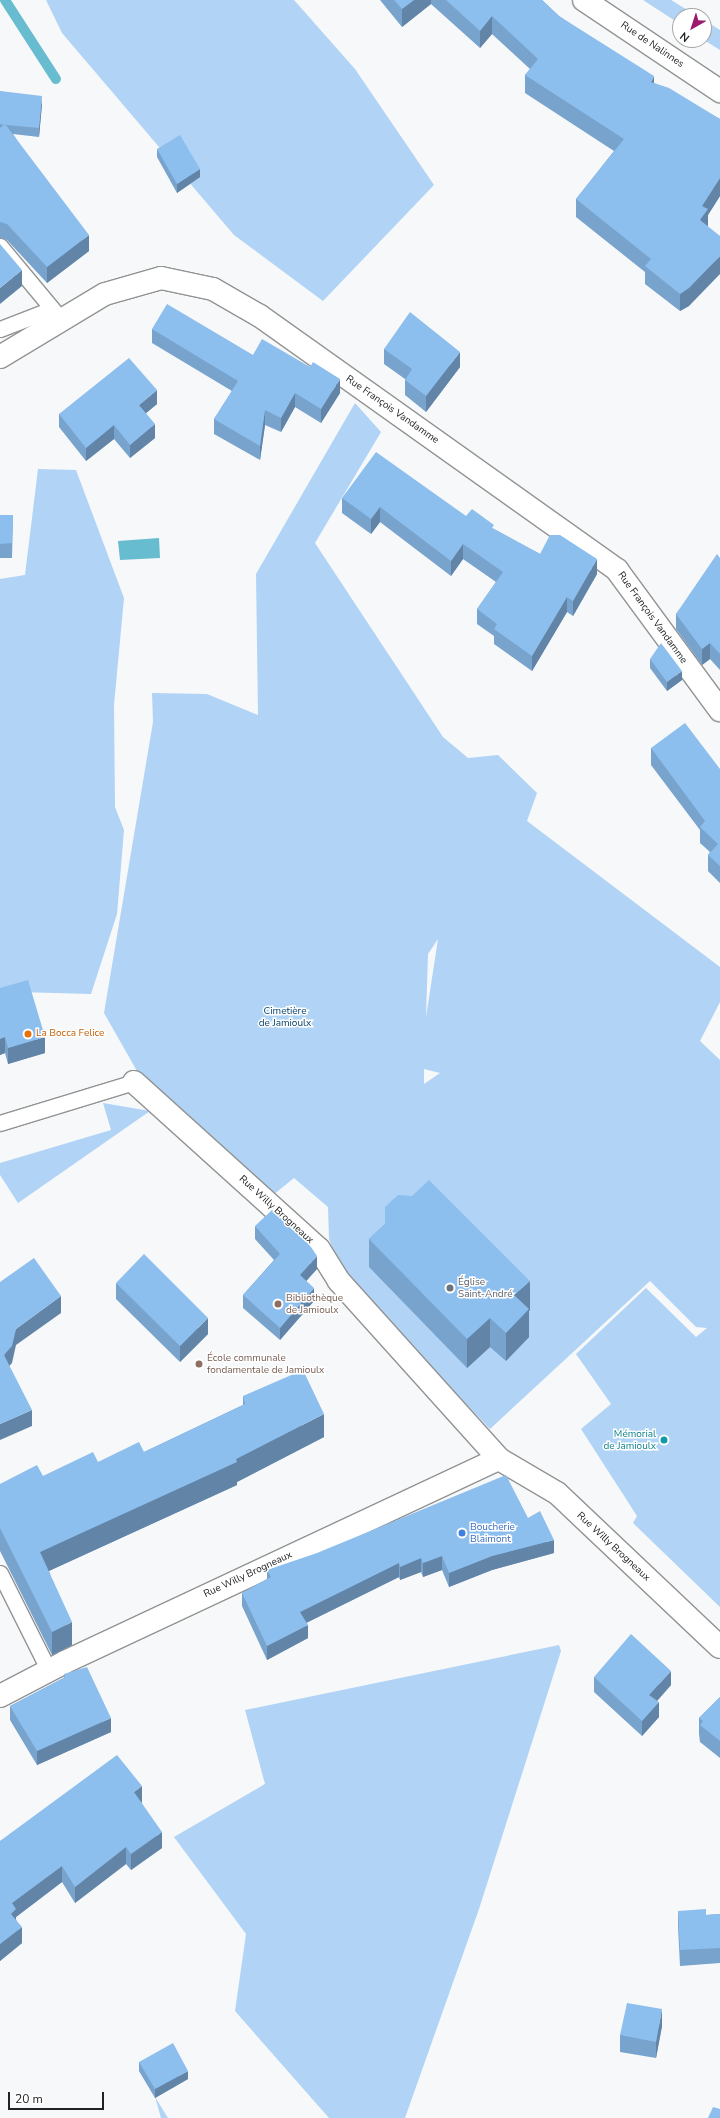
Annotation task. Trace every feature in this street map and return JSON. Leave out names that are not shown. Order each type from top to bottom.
[{"type":"street","name":"Rue de Nalinnes","points":[[584,0],[720,91]]},
{"type":"street","name":"Rue François Vandamme","points":[[0,357],[60,318],[105,294],[162,278],[213,289],[260,316],[617,570],[720,710]]},
{"type":"street","name":"Rue Willy Brogneaux","points":[[134,1082],[318,1249],[339,1281],[499,1459],[557,1493],[720,1647]]},
{"type":"street","name":"Rue Willy Brogneaux","points":[[0,1696],[49,1670],[499,1459]]},
{"type":"lane","points":[[0,246],[60,318]]},
{"type":"lane","points":[[0,329],[44,312],[60,318]]},
{"type":"lane","points":[[0,1123],[134,1082]]},
{"type":"lane","points":[[0,1574],[49,1670]]},
{"type":"green space","points":[[46,0],[294,0],[355,69],[434,185],[323,301],[234,235],[62,33]]},
{"type":"green space","points":[[643,0],[671,0],[684,8],[672,8],[672,19]]},
{"type":"green space","points":[[712,25],[720,30],[720,50],[712,45]]},
{"type":"green space","name":"Cimetière de Jamioulx","points":[[355,403],[381,432],[315,543],[443,737],[468,758],[498,755],[537,793],[527,821],[720,967],[720,1002],[700,1041],[720,1060],[720,1607],[633,1523],[637,1516],[581,1429],[611,1404],[576,1354],[646,1288],[696,1337],[707,1328],[696,1327],[650,1281],[490,1429],[341,1273],[329,1239],[328,1207],[294,1178],[273,1195],[137,1071],[104,1013],[153,722],[152,693],[207,694],[258,715],[256,574]],"holes":[[[438,939],[426,1017],[428,954]],[[424,1069],[440,1073],[424,1084]]]},
{"type":"green space","points":[[38,469],[76,470],[124,598],[114,705],[115,807],[124,830],[117,914],[91,994],[19,992],[0,999],[0,579],[25,575]]},
{"type":"green space","points":[[103,1103],[150,1111],[18,1203],[0,1175],[0,1163],[111,1130]]},
{"type":"green space","points":[[559,1645],[561,1651],[479,1909],[405,2118],[329,2118],[235,2011],[246,1934],[174,1837],[265,1784],[245,1710]]},
{"type":"green space","points":[[155,2097],[168,2118],[161,2118]]},
{"type":"shaded area","points":[[159,538],[160,558],[120,560],[118,541]]},
{"type":"building","points":[[394,0],[414,0],[402,9]]},
{"type":"building","points":[[446,0],[542,0],[559,16],[654,76],[651,82],[669,88],[720,119],[720,178],[702,206],[708,209],[700,220],[720,236],[720,256],[689,288],[680,294],[645,266],[651,259],[576,199],[624,139],[525,75],[538,59],[492,16],[480,31]]},
{"type":"building","points":[[0,91],[42,96],[39,128],[0,124]]},
{"type":"building","points":[[5,124],[89,235],[47,267],[7,224],[0,222],[0,128]]},
{"type":"building","points":[[180,135],[200,169],[177,184],[157,149]]},
{"type":"building","points":[[0,244],[22,270],[0,288]]},
{"type":"building","points":[[167,304],[253,355],[262,339],[310,367],[313,362],[340,379],[321,409],[295,393],[281,418],[265,410],[260,446],[214,419],[238,381],[152,329]]},
{"type":"building","points":[[410,312],[460,352],[426,396],[405,380],[412,369],[384,349]]},
{"type":"building","points":[[129,358],[157,390],[139,405],[155,424],[130,445],[114,425],[86,448],[59,414]]},
{"type":"building","points":[[376,452],[466,516],[472,509],[494,525],[492,528],[540,554],[550,535],[560,535],[597,559],[573,601],[567,597],[532,656],[494,629],[497,624],[477,609],[503,572],[463,544],[451,561],[380,507],[371,519],[342,498]]},
{"type":"building","points":[[0,515],[13,515],[12,543],[0,544]]},
{"type":"building","points":[[717,554],[720,558],[720,654],[710,643],[702,649],[676,614]]},
{"type":"building","points":[[661,643],[682,671],[667,682],[650,659]]},
{"type":"building","points":[[685,723],[720,769],[720,866],[708,855],[718,844],[700,827],[705,821],[651,748]]},
{"type":"building","points":[[28,980],[45,1037],[8,1048],[5,1037],[0,1039],[0,988]]},
{"type":"building","name":"Église Saint-André","points":[[429,1180],[530,1281],[514,1295],[529,1309],[506,1333],[490,1318],[467,1339],[369,1239],[385,1224],[385,1207],[398,1195],[412,1196]]},
{"type":"building","points":[[272,1210],[309,1244],[317,1256],[300,1275],[314,1288],[280,1328],[243,1295],[280,1254],[255,1226]]},
{"type":"building","points":[[144,1254],[208,1318],[180,1346],[116,1283]]},
{"type":"building","points":[[34,1258],[61,1296],[16,1329],[12,1346],[4,1355],[32,1410],[0,1424],[0,1282]]},
{"type":"building","points":[[303,1370],[324,1414],[236,1459],[237,1462],[40,1552],[72,1622],[52,1632],[0,1528],[0,1484],[37,1465],[43,1476],[93,1452],[98,1462],[139,1442],[144,1452],[245,1404],[243,1396]]},
{"type":"building","points":[[506,1475],[528,1518],[540,1511],[554,1540],[492,1556],[449,1573],[442,1556],[423,1563],[421,1558],[400,1567],[399,1563],[300,1612],[308,1625],[267,1646],[242,1593],[271,1577],[267,1570],[317,1553]]},
{"type":"building","points":[[631,1634],[671,1671],[649,1695],[659,1702],[642,1721],[594,1677]]},
{"type":"building","points":[[87,1667],[111,1718],[37,1751],[10,1706],[65,1677],[64,1674]]},
{"type":"building","points":[[720,1697],[720,1741],[700,1725],[703,1721],[699,1718]]},
{"type":"building","points":[[117,1755],[142,1786],[134,1792],[162,1832],[131,1854],[126,1847],[75,1887],[62,1866],[12,1903],[16,1909],[11,1914],[22,1927],[0,1944],[0,1841]]},
{"type":"building","points":[[706,1909],[706,1915],[720,1914],[720,1948],[680,1950],[678,1911]]},
{"type":"building","points":[[627,2003],[662,2009],[656,2042],[620,2035]]},
{"type":"building","points":[[173,2043],[188,2071],[155,2089],[139,2062]]},
{"type":"building","points":[[713,2107],[720,2109],[720,2118],[708,2118]]},
{"type":"waterway","points":[[5,0],[56,79]]},
{"type":"place","name":"La Bocca Felice","points":[[28,1034]]},
{"type":"place","name":"Église Saint-André","points":[[450,1288]]},
{"type":"place","name":"Bibliothèque de Jamioulx","points":[[278,1304]]},
{"type":"place","name":"École communale fondamentale de Jamioulx","points":[[199,1364]]},
{"type":"place","name":"Mémorial de Jamioulx","points":[[664,1440]]},
{"type":"place","name":"Boucherie Blaimont","points":[[462,1533]]}]
